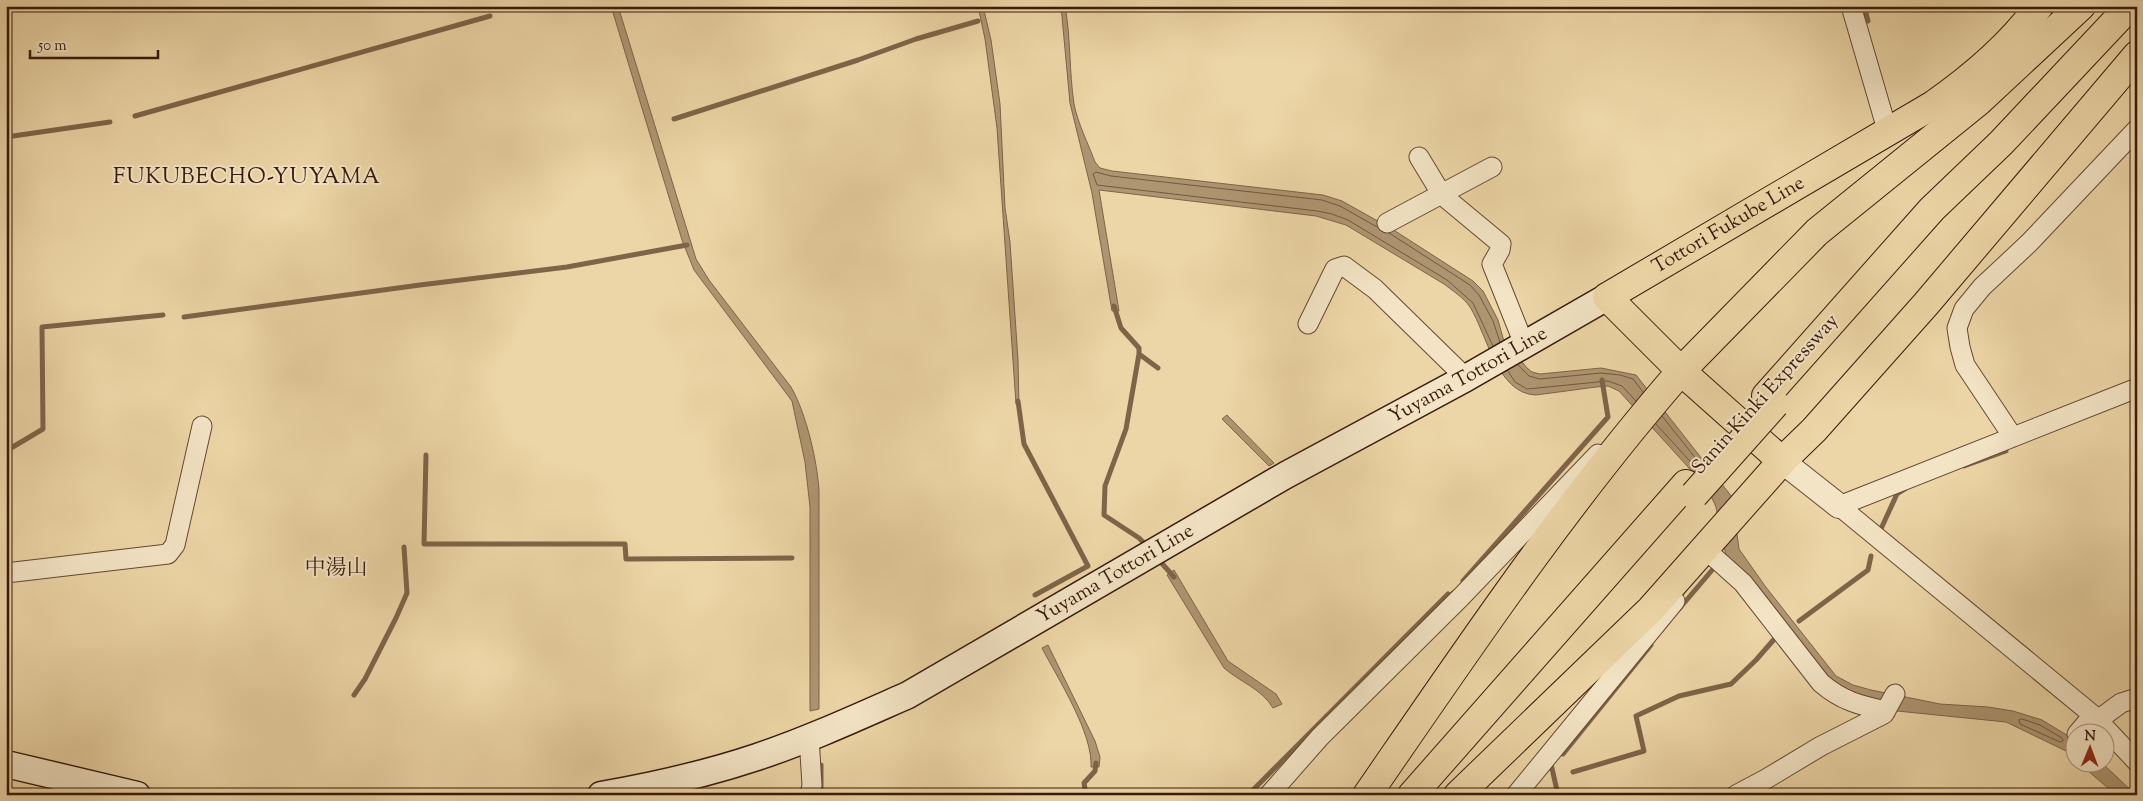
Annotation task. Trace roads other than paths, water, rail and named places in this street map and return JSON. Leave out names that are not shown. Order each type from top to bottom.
[{"type":"main road","name":"Tottori Fukube Line","points":[[1607,297],[1933,105],[1978,71],[2019,31],[2039,6]]},
{"type":"main road","points":[[1368,795],[1513,584],[1631,431],[1681,371],[1817,232],[1979,101],[2081,6]]},
{"type":"main road","name":"Sanin Kinki Expressway","points":[[1412,795],[1770,400],[1932,209],[2001,143],[2130,6]]},
{"type":"main road","name":"Sanin Kinki Expressway","points":[[1770,400],[2073,89],[2137,18]]},
{"type":"main road","points":[[1458,795],[1651,609],[1782,461],[1814,430],[1926,304],[2137,56]]},
{"type":"main road","points":[[1607,297],[1681,371],[1782,461]]},
{"type":"main road","name":"Yuyama Tottori Line","points":[[601,795],[651,791],[756,758],[809,738],[908,695],[1286,475],[1466,378],[1607,297]]},
{"type":"main road","name":"Sanin Kinki Expressway","points":[[1426,795],[1690,490]]},
{"type":"main road","points":[[6,764],[137,795]]},
{"type":"street","points":[[1851,6],[1888,133]]},
{"type":"street","points":[[2013,438],[1965,365],[1957,328],[1964,309],[1982,287],[2029,243],[2137,129]]},
{"type":"street","points":[[1419,156],[1442,195],[1501,244],[1500,250],[1492,264],[1524,344]]},
{"type":"street","points":[[1387,223],[1492,168]]},
{"type":"street","points":[[1308,324],[1335,268],[1344,266],[1375,289],[1466,378]]},
{"type":"street","points":[[1839,506],[2137,388]]},
{"type":"street","points":[[6,573],[168,554],[175,545],[202,426]]},
{"type":"street","points":[[1269,795],[1320,737],[1461,597],[1601,451],[1631,431]]},
{"type":"street","points":[[1782,461],[2096,717],[2137,762]]},
{"type":"street","points":[[1712,542],[1820,683],[1832,693],[1854,704],[1886,711]]},
{"type":"street","points":[[1516,795],[1703,568],[1712,542]]},
{"type":"street","points":[[1736,795],[1821,746],[1884,714],[1895,694]]},
{"type":"street","points":[[2088,724],[2096,717],[2122,703],[2137,698]]},
{"type":"street","points":[[809,738],[812,786],[810,795]]},
{"type":"water","points":[[611,6],[618,6],[696,259],[709,280],[791,387],[806,423],[816,465],[819,490],[819,709],[810,711],[810,507],[805,462],[792,401],[694,270],[682,240]]},
{"type":"water","points":[[978,6],[983,6],[991,40],[1000,104],[1005,208],[1010,242],[1018,360],[1019,408],[1016,404],[997,128],[985,39]]},
{"type":"water","points":[[1061,6],[1065,6],[1067,18],[1074,104],[1095,162],[1100,168],[1112,171],[1323,195],[1342,201],[1392,229],[1473,281],[1483,291],[1498,320],[1503,338],[1532,372],[1540,374],[1601,368],[1636,375],[1732,497],[1739,549],[1765,586],[1836,676],[1853,685],[1871,690],[1940,704],[1988,707],[2013,711],[2042,720],[2066,735],[2066,751],[2006,722],[1897,711],[1834,691],[1726,556],[1716,507],[1708,489],[1619,391],[1608,386],[1536,395],[1523,392],[1512,385],[1502,374],[1476,318],[1465,301],[1444,284],[1346,225],[1316,216],[1099,190],[1119,311],[1112,311],[1092,193],[1070,103]]},
{"type":"water","points":[[1227,415],[1274,463],[1269,466],[1222,419]]},
{"type":"water","points":[[1174,570],[1228,661],[1276,694],[1282,704],[1273,708],[1257,691],[1224,668],[1167,575]]},
{"type":"water","points":[[1048,645],[1095,741],[1100,757],[1099,767],[1091,767],[1090,753],[1081,723],[1042,648]]},
{"type":"water","points":[[2092,774],[2114,774],[2136,795],[2116,795]]},
{"type":"waterway","points":[[1864,6],[1868,21]]},
{"type":"waterway","points":[[135,116],[490,16]]},
{"type":"waterway","points":[[674,119],[858,60],[916,39],[978,21]]},
{"type":"waterway","points":[[6,137],[110,122]]},
{"type":"waterway","points":[[184,317],[567,267],[687,245]]},
{"type":"waterway","points":[[1114,306],[1121,328],[1139,348],[1139,354],[1126,429],[1105,486],[1104,515],[1139,538],[1148,547]]},
{"type":"waterway","points":[[6,451],[43,429],[42,327],[163,315]]},
{"type":"waterway","points":[[1139,354],[1158,368]]},
{"type":"waterway","points":[[1463,581],[1608,417],[1602,380]]},
{"type":"waterway","points":[[1018,401],[1024,444],[1088,566],[1035,595]]},
{"type":"waterway","points":[[1964,466],[2006,451]]},
{"type":"waterway","points":[[426,455],[424,544],[625,544],[626,559],[792,558]]},
{"type":"waterway","points":[[1880,531],[1897,494],[1905,489]]},
{"type":"waterway","points":[[354,695],[365,679],[407,593],[404,547]]},
{"type":"waterway","points":[[1799,621],[1868,570],[1871,556]]},
{"type":"waterway","points":[[1158,559],[1174,577]]},
{"type":"waterway","points":[[1679,609],[1713,569]]},
{"type":"waterway","points":[[1252,795],[1252,791],[1448,594],[1449,597],[1453,593]]},
{"type":"waterway","points":[[1573,772],[1644,751],[1636,716],[1679,696],[1731,684],[1777,636]]},
{"type":"waterway","points":[[1563,754],[1651,645]]},
{"type":"waterway","points":[[1086,795],[1084,783],[1095,771],[1096,763]]},
{"type":"waterway","points":[[1551,764],[1558,795]]},
{"type":"waterway","points":[[821,765],[821,795]]},
{"type":"district","name":"FUKUBECHO-YUYAMA","points":[[247,178]]},
{"type":"district","name":"中湯山","points":[[336,569]]}]
